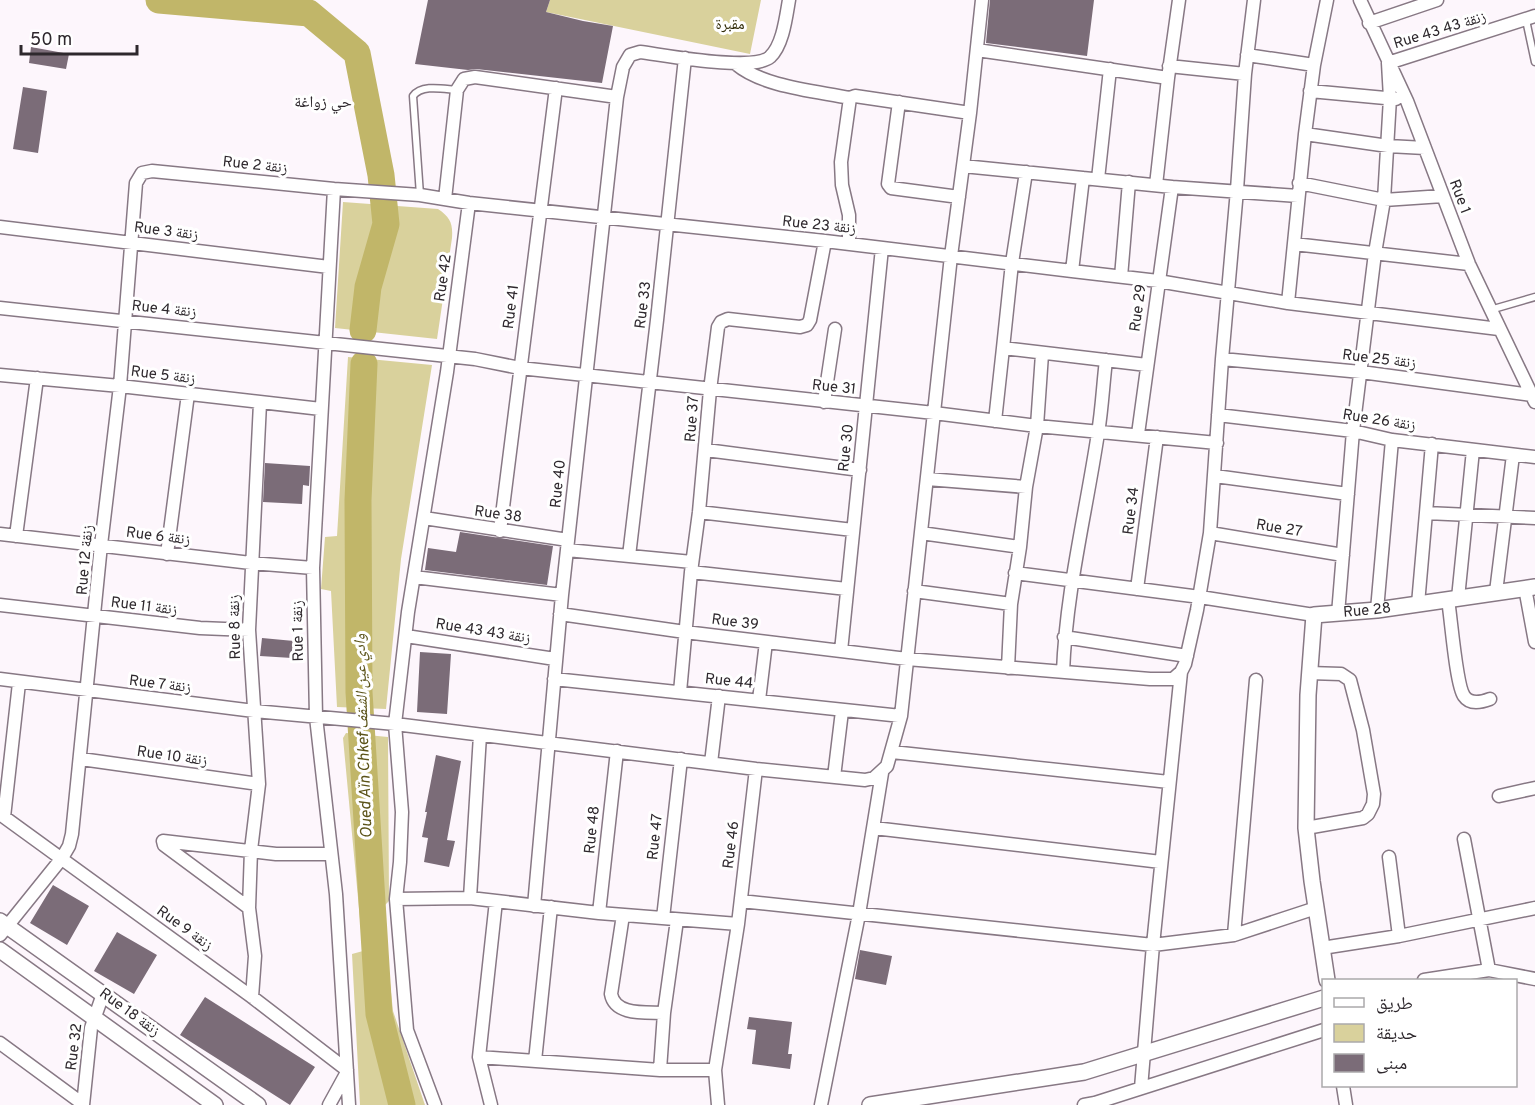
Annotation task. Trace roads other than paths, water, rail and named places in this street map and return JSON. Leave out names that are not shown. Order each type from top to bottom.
[{"type":"street","points":[[685,58],[736,64],[761,62],[774,52],[778,45],[789,0]]},
{"type":"street","points":[[821,1105],[859,914],[882,773],[892,752],[901,716],[951,256],[982,0]]},
{"type":"street","points":[[1156,185],[1179,0]]},
{"type":"street","points":[[1141,1088],[1181,672],[1187,656],[1200,597],[1210,533],[1245,74],[1254,0]]},
{"type":"street","points":[[1288,303],[1310,91],[1327,0]]},
{"type":"street","name":"Rue 1","points":[[1360,0],[1407,101],[1469,264],[1533,398]]},
{"type":"street","points":[[1369,23],[1437,0]]},
{"type":"street","name":"Rue 43 زنقة 43","points":[[1388,63],[1530,18]]},
{"type":"street","points":[[977,50],[1110,69],[1245,74]]},
{"type":"street","name":"Rue 40","points":[[534,906],[555,659],[617,97],[623,67],[630,55],[640,52],[685,58]]},
{"type":"street","points":[[1247,55],[1314,65]]},
{"type":"street","name":"Rue 33","points":[[628,556],[650,382],[685,58]]},
{"type":"street","points":[[1338,614],[1353,431],[1375,253],[1384,200],[1390,98],[1388,63]]},
{"type":"street","points":[[736,64],[751,74],[768,80],[850,98],[855,96],[970,113]]},
{"type":"street","points":[[1098,179],[1110,69]]},
{"type":"street","points":[[445,199],[457,90],[461,81],[475,77],[617,97]]},
{"type":"street","name":"Rue 41","points":[[500,531],[556,88]]},
{"type":"street","points":[[1310,91],[1407,101]]},
{"type":"street","points":[[849,244],[849,215],[842,184],[841,162],[850,98]]},
{"type":"street","points":[[899,102],[888,184],[895,190],[959,197]]},
{"type":"street","points":[[1305,134],[1388,146],[1425,148]]},
{"type":"street","points":[[963,166],[1172,187],[1298,190],[1384,200],[1443,196]]},
{"type":"street","name":"Rue 2 زنقة","points":[[140,176],[152,171],[405,194]]},
{"type":"street","points":[[995,421],[1012,263],[1026,172]]},
{"type":"street","name":"Rue 12 زنقة","points":[[2,927],[62,858],[69,846],[72,834],[101,545],[120,386],[136,183],[140,176]]},
{"type":"street","points":[[1072,271],[1083,178]]},
{"type":"street","points":[[1121,277],[1129,182]]},
{"type":"street","name":"Rue 29","points":[[1138,434],[1172,187]]},
{"type":"street","name":"Rue 1 زنقة","points":[[334,189],[312,567],[316,717],[336,894],[349,1105]]},
{"type":"street","name":"Rue 23 زنقة","points":[[405,194],[667,226],[825,241],[1012,263],[1158,281],[1229,294],[1368,314],[1500,329]]},
{"type":"street","name":"Rue 42","points":[[435,1105],[407,1030],[396,899],[402,812],[395,724],[414,576],[449,356],[469,203]]},
{"type":"street","name":"Rue 3 زنقة","points":[[0,227],[328,267]]},
{"type":"street","name":"Rue 37","points":[[680,692],[691,567],[706,450],[710,390],[718,327],[721,321],[728,319],[800,327],[809,323],[825,241]]},
{"type":"street","points":[[1294,244],[1469,264]]},
{"type":"street","name":"Rue 30","points":[[841,651],[882,248]]},
{"type":"street","name":"Rue 4 زنقة","points":[[0,308],[449,356]]},
{"type":"street","points":[[824,402],[835,329]]},
{"type":"street","points":[[1003,348],[1147,365]]},
{"type":"street","points":[[1008,668],[1011,604],[1036,426],[1042,354]]},
{"type":"street","name":"Rue 31","points":[[449,356],[520,368],[710,390],[1036,426],[1216,443]]},
{"type":"street","name":"Rue 25 زنقة","points":[[1222,359],[1361,372],[1533,398]]},
{"type":"street","points":[[1062,672],[1064,637],[1072,581],[1099,432],[1106,360]]},
{"type":"street","name":"Rue 5 زنقة","points":[[0,375],[321,409]]},
{"type":"street","points":[[16,536],[37,378]]},
{"type":"street","points":[[167,554],[188,394]]},
{"type":"street","name":"Rue 8 زنقة","points":[[252,997],[255,956],[249,908],[251,850],[259,784],[249,630],[260,403]]},
{"type":"street","name":"Rue 26 زنقة","points":[[1218,415],[1353,431],[1392,440],[1535,457]]},
{"type":"street","name":"Rue 34","points":[[1137,589],[1157,436]]},
{"type":"street","points":[[1377,610],[1392,440]]},
{"type":"street","points":[[1419,604],[1432,444]]},
{"type":"street","points":[[706,450],[860,470]]},
{"type":"street","points":[[1473,450],[1467,514],[1453,599],[1459,677],[1464,695],[1467,699],[1476,702],[1490,699]]},
{"type":"street","points":[[1496,592],[1513,455]]},
{"type":"street","points":[[1215,476],[1348,494]]},
{"type":"street","points":[[927,479],[1026,487]]},
{"type":"street","points":[[699,512],[853,530]]},
{"type":"street","points":[[1426,513],[1535,518]]},
{"type":"street","name":"Rue 38","points":[[424,518],[691,567],[847,589]]},
{"type":"street","points":[[921,533],[1020,547]]},
{"type":"street","name":"Rue 27","points":[[1210,533],[1343,555]]},
{"type":"street","name":"Rue 6 زنقة","points":[[0,534],[251,564],[312,567]]},
{"type":"street","name":"Rue 28","points":[[1016,573],[1200,597],[1314,615],[1377,610],[1530,588]]},
{"type":"street","points":[[414,576],[562,595]]},
{"type":"street","points":[[1530,588],[1535,642]]},
{"type":"street","points":[[914,591],[1011,604]]},
{"type":"street","name":"Rue 11 زنقة","points":[[0,605],[200,628],[249,630]]},
{"type":"street","name":"Rue 39","points":[[560,614],[907,659],[1170,680],[1176,678],[1181,672]]},
{"type":"street","points":[[1314,615],[1309,673],[1306,828],[1327,979]]},
{"type":"street","name":"Rue 43 زنقة 43","points":[[406,636],[555,659]]},
{"type":"street","points":[[1064,637],[1187,656]]},
{"type":"street","points":[[759,700],[766,642]]},
{"type":"street","points":[[1306,828],[1363,818],[1372,808],[1374,794],[1363,729],[1350,680],[1341,674],[1309,673]]},
{"type":"street","name":"Rue 44","points":[[554,679],[901,716]]},
{"type":"street","name":"Rue 7 زنقة","points":[[0,680],[254,711],[395,724],[756,769],[864,780],[882,773]]},
{"type":"street","points":[[1234,935],[1256,680]]},
{"type":"street","points":[[2,815],[19,682]]},
{"type":"street","points":[[711,763],[719,696]]},
{"type":"street","points":[[834,777],[842,711]]},
{"type":"street","points":[[470,898],[480,735]]},
{"type":"street","name":"Rue 48","points":[[599,913],[617,751]]},
{"type":"street","points":[[892,752],[1169,782]]},
{"type":"street","name":"Rue 10 زنقة","points":[[81,759],[259,784]]},
{"type":"street","name":"Rue 47","points":[[663,918],[681,759]]},
{"type":"street","name":"Rue 46","points":[[718,1105],[715,1070],[738,924],[756,769]]},
{"type":"street","points":[[1499,796],[1535,788]]},
{"type":"street","name":"Rue 9 زنقة","points":[[2,815],[252,997],[347,1071]]},
{"type":"street","points":[[874,828],[1161,862]]},
{"type":"street","points":[[1464,839],[1489,970]]},
{"type":"street","points":[[249,908],[162,842],[296,855],[330,854]]},
{"type":"street","points":[[1389,857],[1400,936]]},
{"type":"street","points":[[396,899],[470,898],[599,913],[738,924]]},
{"type":"street","points":[[491,1105],[479,1057],[496,901]]},
{"type":"street","points":[[741,901],[1153,945],[1234,935],[1316,908]]},
{"type":"street","points":[[535,1061],[551,907]]},
{"type":"street","points":[[1322,948],[1400,936],[1535,908]]},
{"type":"street","points":[[622,915],[611,994],[613,1002],[616,1007],[628,1011],[664,1013]]},
{"type":"street","points":[[660,1070],[664,1013],[677,920]]},
{"type":"street","name":"Rue 18 زنقة","points":[[2,927],[103,994],[258,1105]]},
{"type":"street","name":"Rue 18 زنقة","points":[[0,950],[214,1105]]},
{"type":"street","points":[[1436,979],[1489,970],[1535,979]]},
{"type":"street","name":"Rue 32","points":[[83,1105],[93,1017],[103,994]]},
{"type":"street","points":[[870,1105],[1084,1072],[1322,998]]},
{"type":"street","points":[[1083,1105],[1322,1030]]},
{"type":"street","points":[[0,1043],[83,1105]]},
{"type":"street","points":[[479,1057],[660,1070],[715,1070]]},
{"type":"street","points":[[329,1105],[347,1071]]},
{"type":"street","points":[[1343,1087],[1346,1105]]},
{"type":"lane","points":[[1530,18],[1535,62]]},
{"type":"lane","points":[[420,195],[413,96],[417,90],[424,88],[457,90]]},
{"type":"lane","points":[[1490,309],[1535,297]]},
{"type":"waterway","name":"Oued Aïn Chkef وادي عين الشقف","points":[[159,0],[309,13],[357,53],[381,175],[386,224],[368,287],[363,330]]},
{"type":"waterway","name":"Oued Aïn Chkef وادي عين الشقف","points":[[364,364],[358,500],[359,692],[379,1014],[402,1105]]},
{"type":"district","name":"حي زواغة","points":[[323,103]]},
{"type":"park label","name":"مقبرة","points":[[730,25]]}]
